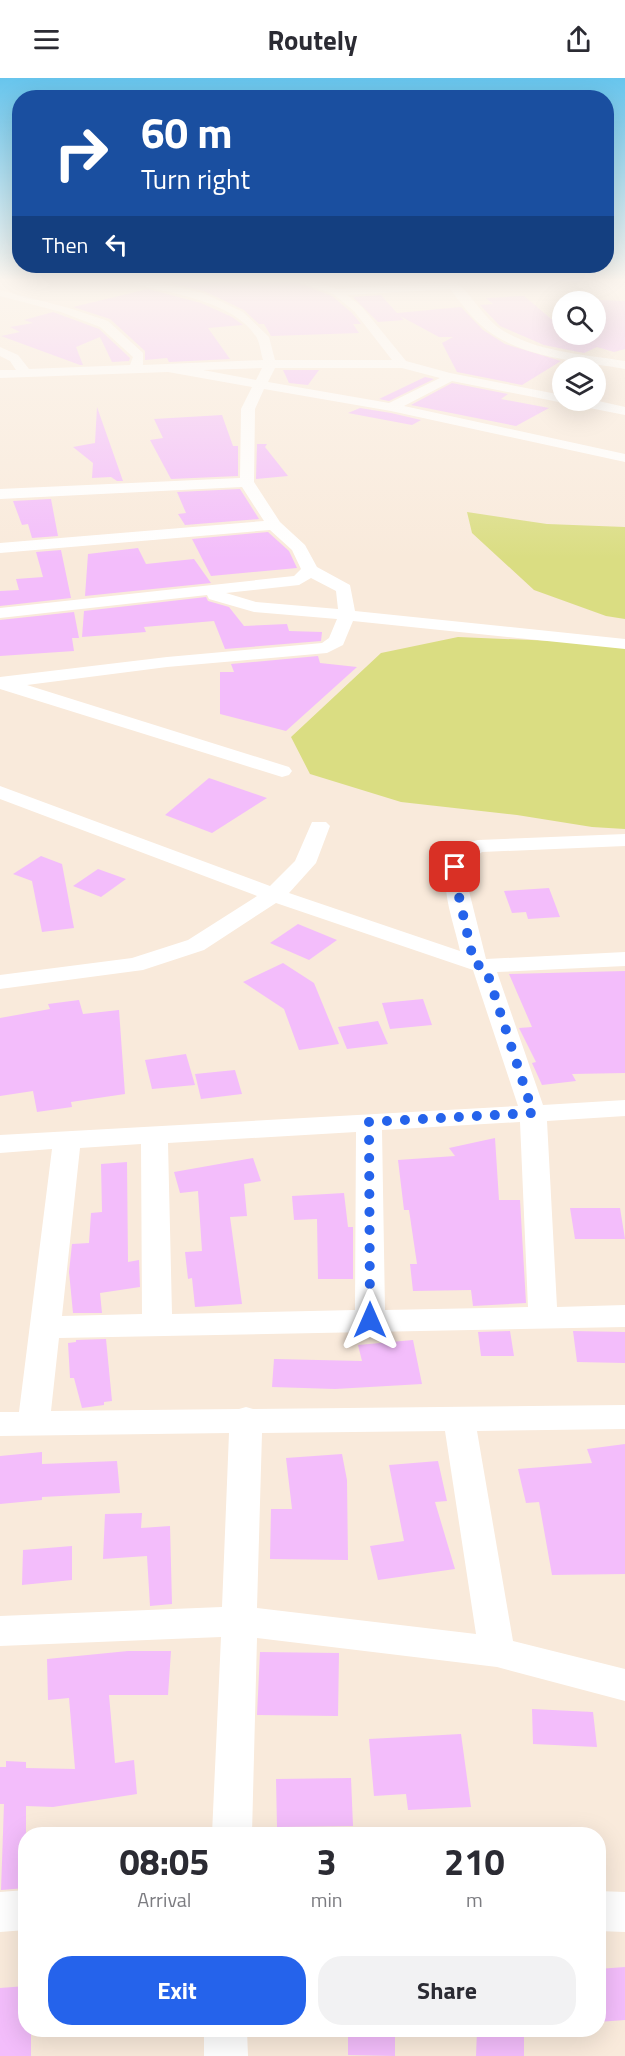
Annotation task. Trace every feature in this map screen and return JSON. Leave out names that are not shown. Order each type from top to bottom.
[{"type":"street","points":[[200,374],[391,407],[625,458]]},
{"type":"street","points":[[1,683],[167,662],[327,648],[337,641],[347,615],[344,590],[310,570],[299,548],[274,525],[247,482],[248,409],[266,374]]},
{"type":"street","points":[[443,374],[552,397]]},
{"type":"street","points":[[391,407],[446,380],[446,376]]},
{"type":"street","points":[[606,407],[625,411]]},
{"type":"street","points":[[0,494],[247,482]]},
{"type":"street","points":[[0,548],[274,525]]},
{"type":"street","points":[[0,613],[299,580],[310,570]]},
{"type":"street","points":[[206,592],[254,607],[625,644]]},
{"type":"street","points":[[1,683],[282,771]]},
{"type":"street","points":[[0,792],[274,895],[479,964],[625,960]]},
{"type":"street","points":[[0,982],[135,965],[196,945],[274,895],[305,863],[319,826]]},
{"type":"street","points":[[543,1317],[533,1113],[479,964],[455,879],[455,867],[462,854],[478,846],[625,840]]},
{"type":"street","points":[[0,1144],[625,1108]]},
{"type":"street","points":[[369,1122],[370,1320]]},
{"type":"street","points":[[154,1135],[157,1325]]},
{"type":"street","points":[[34,1423],[67,1140]]},
{"type":"street","points":[[45,1327],[625,1316]]},
{"type":"street","points":[[0,1424],[246,1419],[625,1417]]},
{"type":"street","points":[[459,1418],[497,1652]]},
{"type":"street","points":[[232,1827],[246,1419]]},
{"type":"street","points":[[0,1631],[240,1621],[497,1652],[625,1685]]},
{"type":"street","points":[[0,1912],[18,1911]]},
{"type":"street","points":[[606,1911],[625,1912]]},
{"type":"street","points":[[226,2037],[226,2056]]},
{"type":"green space","points":[[467,512],[547,524],[625,527],[625,619],[606,616],[534,590],[472,533]]},
{"type":"green space","points":[[458,637],[625,644],[625,829],[592,827],[517,815],[401,802],[310,774],[291,737],[381,653]]},
{"type":"building","points":[[285,374],[316,374],[308,385],[289,383]]},
{"type":"building","points":[[469,374],[539,374],[522,385]]},
{"type":"building","points":[[425,377],[434,379],[389,401],[379,399]]},
{"type":"building","points":[[452,383],[508,394],[501,399],[549,408],[516,426],[411,405]]},
{"type":"building","points":[[97,407],[123,481],[117,481],[111,477],[92,478],[93,463],[73,447],[95,443]]},
{"type":"building","points":[[360,408],[421,420],[412,425],[348,413]]},
{"type":"building","points":[[222,415],[233,446],[238,446],[238,476],[171,479],[150,440],[163,438],[154,419]]},
{"type":"building","points":[[257,444],[267,444],[265,447],[288,476],[256,479]]},
{"type":"building","points":[[240,489],[259,519],[185,525],[178,514],[186,513],[177,492]]},
{"type":"building","points":[[51,499],[58,536],[32,538],[28,524],[22,525],[13,501]]},
{"type":"building","points":[[268,532],[289,551],[297,568],[211,576],[192,539]]},
{"type":"building","points":[[138,548],[146,564],[194,559],[211,583],[85,596],[88,554]]},
{"type":"building","points":[[61,550],[71,598],[0,606],[0,591],[19,590],[16,579],[43,577],[36,552]]},
{"type":"building","points":[[206,597],[208,601],[229,607],[244,626],[287,624],[289,631],[322,632],[321,641],[225,649],[214,621],[144,627],[146,632],[82,637],[84,611]]},
{"type":"building","points":[[74,612],[79,638],[72,638],[74,651],[0,656],[0,620]]},
{"type":"building","points":[[318,656],[320,663],[357,667],[286,731],[220,714],[220,672],[234,672],[231,664]]},
{"type":"building","points":[[209,778],[267,798],[212,833],[165,815]]},
{"type":"building","points":[[41,856],[62,864],[74,928],[42,932],[32,881],[13,874]]},
{"type":"building","points":[[98,869],[126,879],[101,897],[73,886]]},
{"type":"building","points":[[549,888],[560,917],[528,919],[526,912],[512,913],[504,891]]},
{"type":"building","points":[[298,924],[337,940],[309,960],[270,943]]},
{"type":"building","points":[[283,963],[314,983],[339,1044],[299,1050],[284,1009],[243,982]]},
{"type":"building","points":[[625,971],[625,1073],[572,1074],[576,1081],[542,1085],[532,1063],[536,1062],[519,1028],[532,1027],[509,974]]},
{"type":"building","points":[[423,999],[432,1025],[390,1029],[382,1003]]},
{"type":"building","points":[[79,1000],[83,1014],[119,1010],[125,1094],[71,1102],[72,1107],[37,1112],[33,1091],[0,1096],[0,1018],[50,1009],[48,1004]]},
{"type":"building","points":[[378,1021],[388,1044],[347,1049],[338,1027]]},
{"type":"building","points":[[186,1054],[195,1085],[152,1089],[145,1060]]},
{"type":"building","points":[[235,1070],[242,1094],[201,1099],[195,1074]]},
{"type":"building","points":[[495,1138],[499,1200],[520,1200],[526,1303],[473,1306],[471,1290],[413,1291],[410,1264],[417,1264],[409,1210],[404,1210],[398,1160],[455,1156],[449,1148]]},
{"type":"building","points":[[253,1158],[261,1181],[244,1184],[247,1216],[230,1217],[242,1304],[195,1307],[192,1278],[188,1279],[185,1252],[202,1251],[198,1191],[180,1193],[174,1172]]},
{"type":"building","points":[[127,1162],[128,1262],[139,1260],[140,1287],[100,1293],[102,1313],[73,1313],[69,1272],[72,1244],[89,1243],[91,1213],[102,1212],[101,1164]]},
{"type":"building","points":[[344,1193],[348,1227],[353,1227],[353,1279],[318,1279],[317,1219],[294,1220],[292,1196]]},
{"type":"building","points":[[570,1208],[620,1208],[625,1239],[575,1239]]},
{"type":"building","points":[[510,1331],[514,1356],[481,1356],[478,1332]]},
{"type":"building","points":[[573,1331],[625,1332],[625,1363],[577,1362]]},
{"type":"building","points":[[106,1339],[112,1401],[104,1402],[104,1405],[82,1408],[74,1378],[70,1378],[68,1343],[76,1342],[76,1340]]},
{"type":"building","points":[[413,1340],[422,1384],[335,1389],[272,1387],[274,1359],[362,1361],[358,1345]]},
{"type":"building","points":[[625,1444],[625,1574],[552,1575],[539,1502],[526,1503],[518,1469],[592,1463],[587,1449]]},
{"type":"building","points":[[42,1452],[42,1464],[117,1461],[120,1493],[42,1497],[42,1500],[0,1504],[0,1456]]},
{"type":"building","points":[[342,1454],[347,1480],[348,1560],[270,1559],[271,1509],[292,1509],[286,1458]]},
{"type":"building","points":[[438,1461],[447,1501],[435,1502],[455,1569],[378,1580],[370,1546],[404,1541],[389,1465]]},
{"type":"building","points":[[142,1513],[141,1528],[170,1526],[172,1604],[150,1606],[147,1556],[103,1559],[105,1514]]},
{"type":"building","points":[[72,1546],[72,1580],[22,1585],[23,1550]]},
{"type":"building","points":[[128,1651],[171,1651],[168,1695],[109,1695],[115,1763],[134,1760],[137,1794],[53,1807],[26,1806],[26,1827],[18,1827],[18,1889],[1,1890],[4,1804],[0,1804],[0,1767],[6,1767],[6,1761],[26,1762],[26,1768],[75,1769],[69,1698],[48,1700],[47,1659]]},
{"type":"building","points":[[260,1652],[339,1653],[338,1716],[257,1715]]},
{"type":"building","points":[[532,1709],[593,1712],[597,1747],[533,1744]]},
{"type":"building","points":[[461,1734],[471,1807],[408,1810],[406,1794],[374,1796],[369,1739]]},
{"type":"building","points":[[351,1778],[353,1826],[277,1827],[276,1779]]},
{"type":"building","points":[[625,1967],[625,2020],[606,2021],[606,1968]]},
{"type":"building","points":[[18,1987],[18,2037],[31,2037],[31,2056],[0,2056],[0,1988]]},
{"type":"building","points":[[348,2037],[395,2037],[395,2056],[348,2055]]},
{"type":"building","points":[[477,2037],[524,2037],[524,2056],[476,2056]]},
{"type":"route","points":[[370,1320],[369,1122],[533,1113],[486,969],[474,963],[455,879],[455,867]]}]
